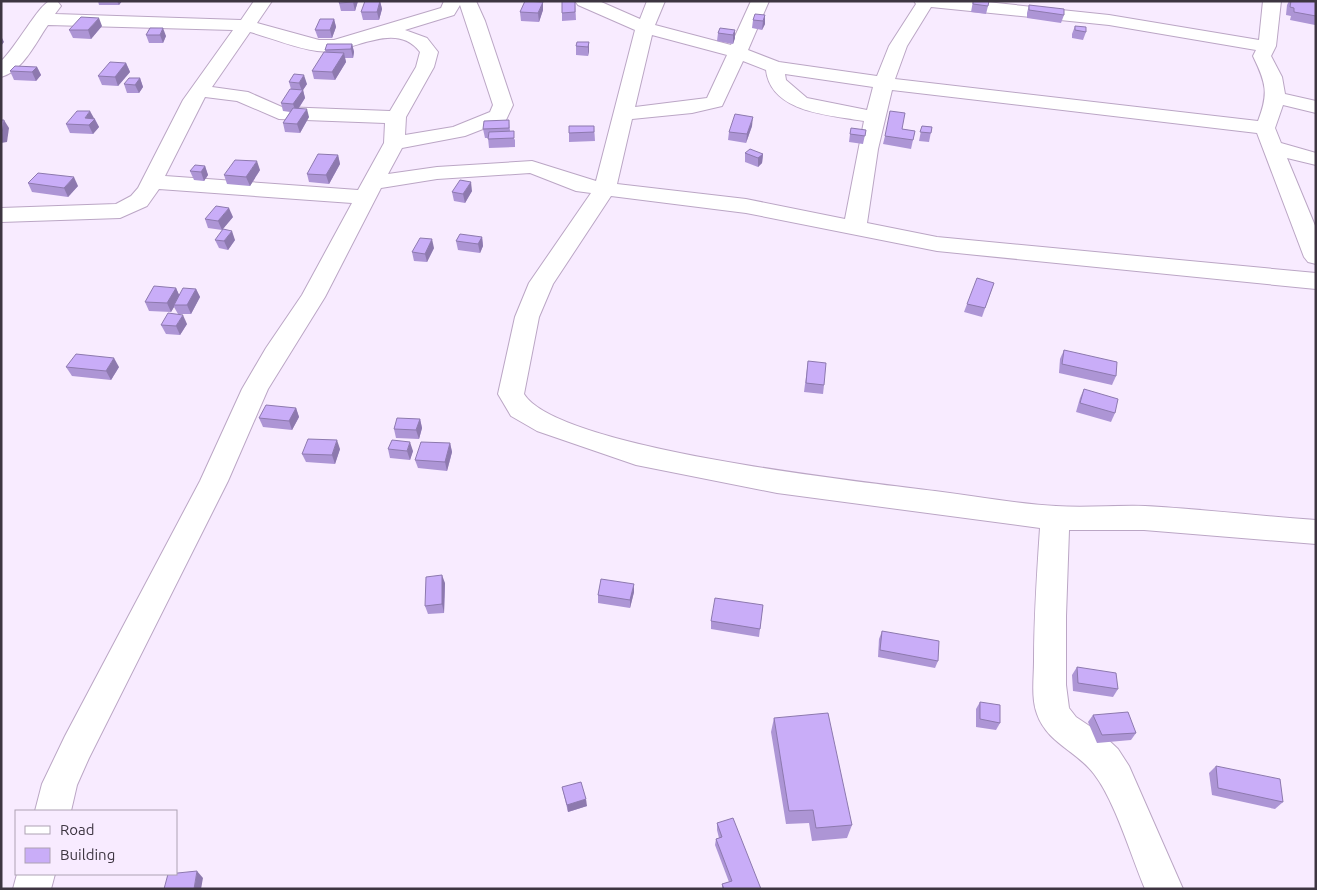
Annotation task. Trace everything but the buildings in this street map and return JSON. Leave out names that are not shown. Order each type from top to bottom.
[{"type":"street","points":[[1,71],[21,51],[41,19],[57,1]]},
{"type":"street","points":[[1,215],[120,211],[139,201],[152,182],[199,91],[263,1]]},
{"type":"street","points":[[394,143],[458,132],[499,116],[503,105],[476,21],[467,1]]},
{"type":"street","points":[[584,1],[645,28],[737,52],[775,67],[883,83],[1266,128]]},
{"type":"street","points":[[656,1],[645,28],[622,114],[605,189],[540,283],[531,308],[511,394],[520,409],[547,424],[606,445],[695,466],[777,482],[1054,518],[1144,518],[1316,532]]},
{"type":"street","points":[[622,114],[692,107],[715,102],[760,1]]},
{"type":"street","points":[[922,1],[1109,20],[1232,42],[1267,46]]},
{"type":"street","points":[[1272,1],[1267,46],[1262,56],[1277,84],[1277,98],[1266,128],[1275,148],[1288,190],[1316,257]]},
{"type":"street","points":[[855,229],[874,117],[883,83],[911,22],[927,2]]},
{"type":"street","points":[[41,19],[245,25],[318,46],[335,46],[384,31],[450,6]]},
{"type":"street","points":[[53,810],[60,784],[77,747],[214,481],[254,389],[313,297],[394,143],[396,117],[424,66],[428,52],[450,6]]},
{"type":"street","points":[[384,31],[415,38],[425,44],[428,52]]},
{"type":"street","points":[[775,67],[777,82],[801,103],[874,117]]},
{"type":"street","points":[[199,91],[241,96],[279,113],[396,117]]},
{"type":"street","points":[[1277,98],[1316,107]]},
{"type":"street","points":[[1275,148],[1316,159]]},
{"type":"street","points":[[152,182],[368,190],[437,173],[532,167],[584,186],[746,206],[937,244],[1176,266],[1316,282]]},
{"type":"street","points":[[1054,518],[1050,616],[1050,686],[1053,713],[1064,728],[1091,746],[1106,761],[1117,778],[1164,889]]},
{"type":"street","points":[[32,889],[36,875]]}]
